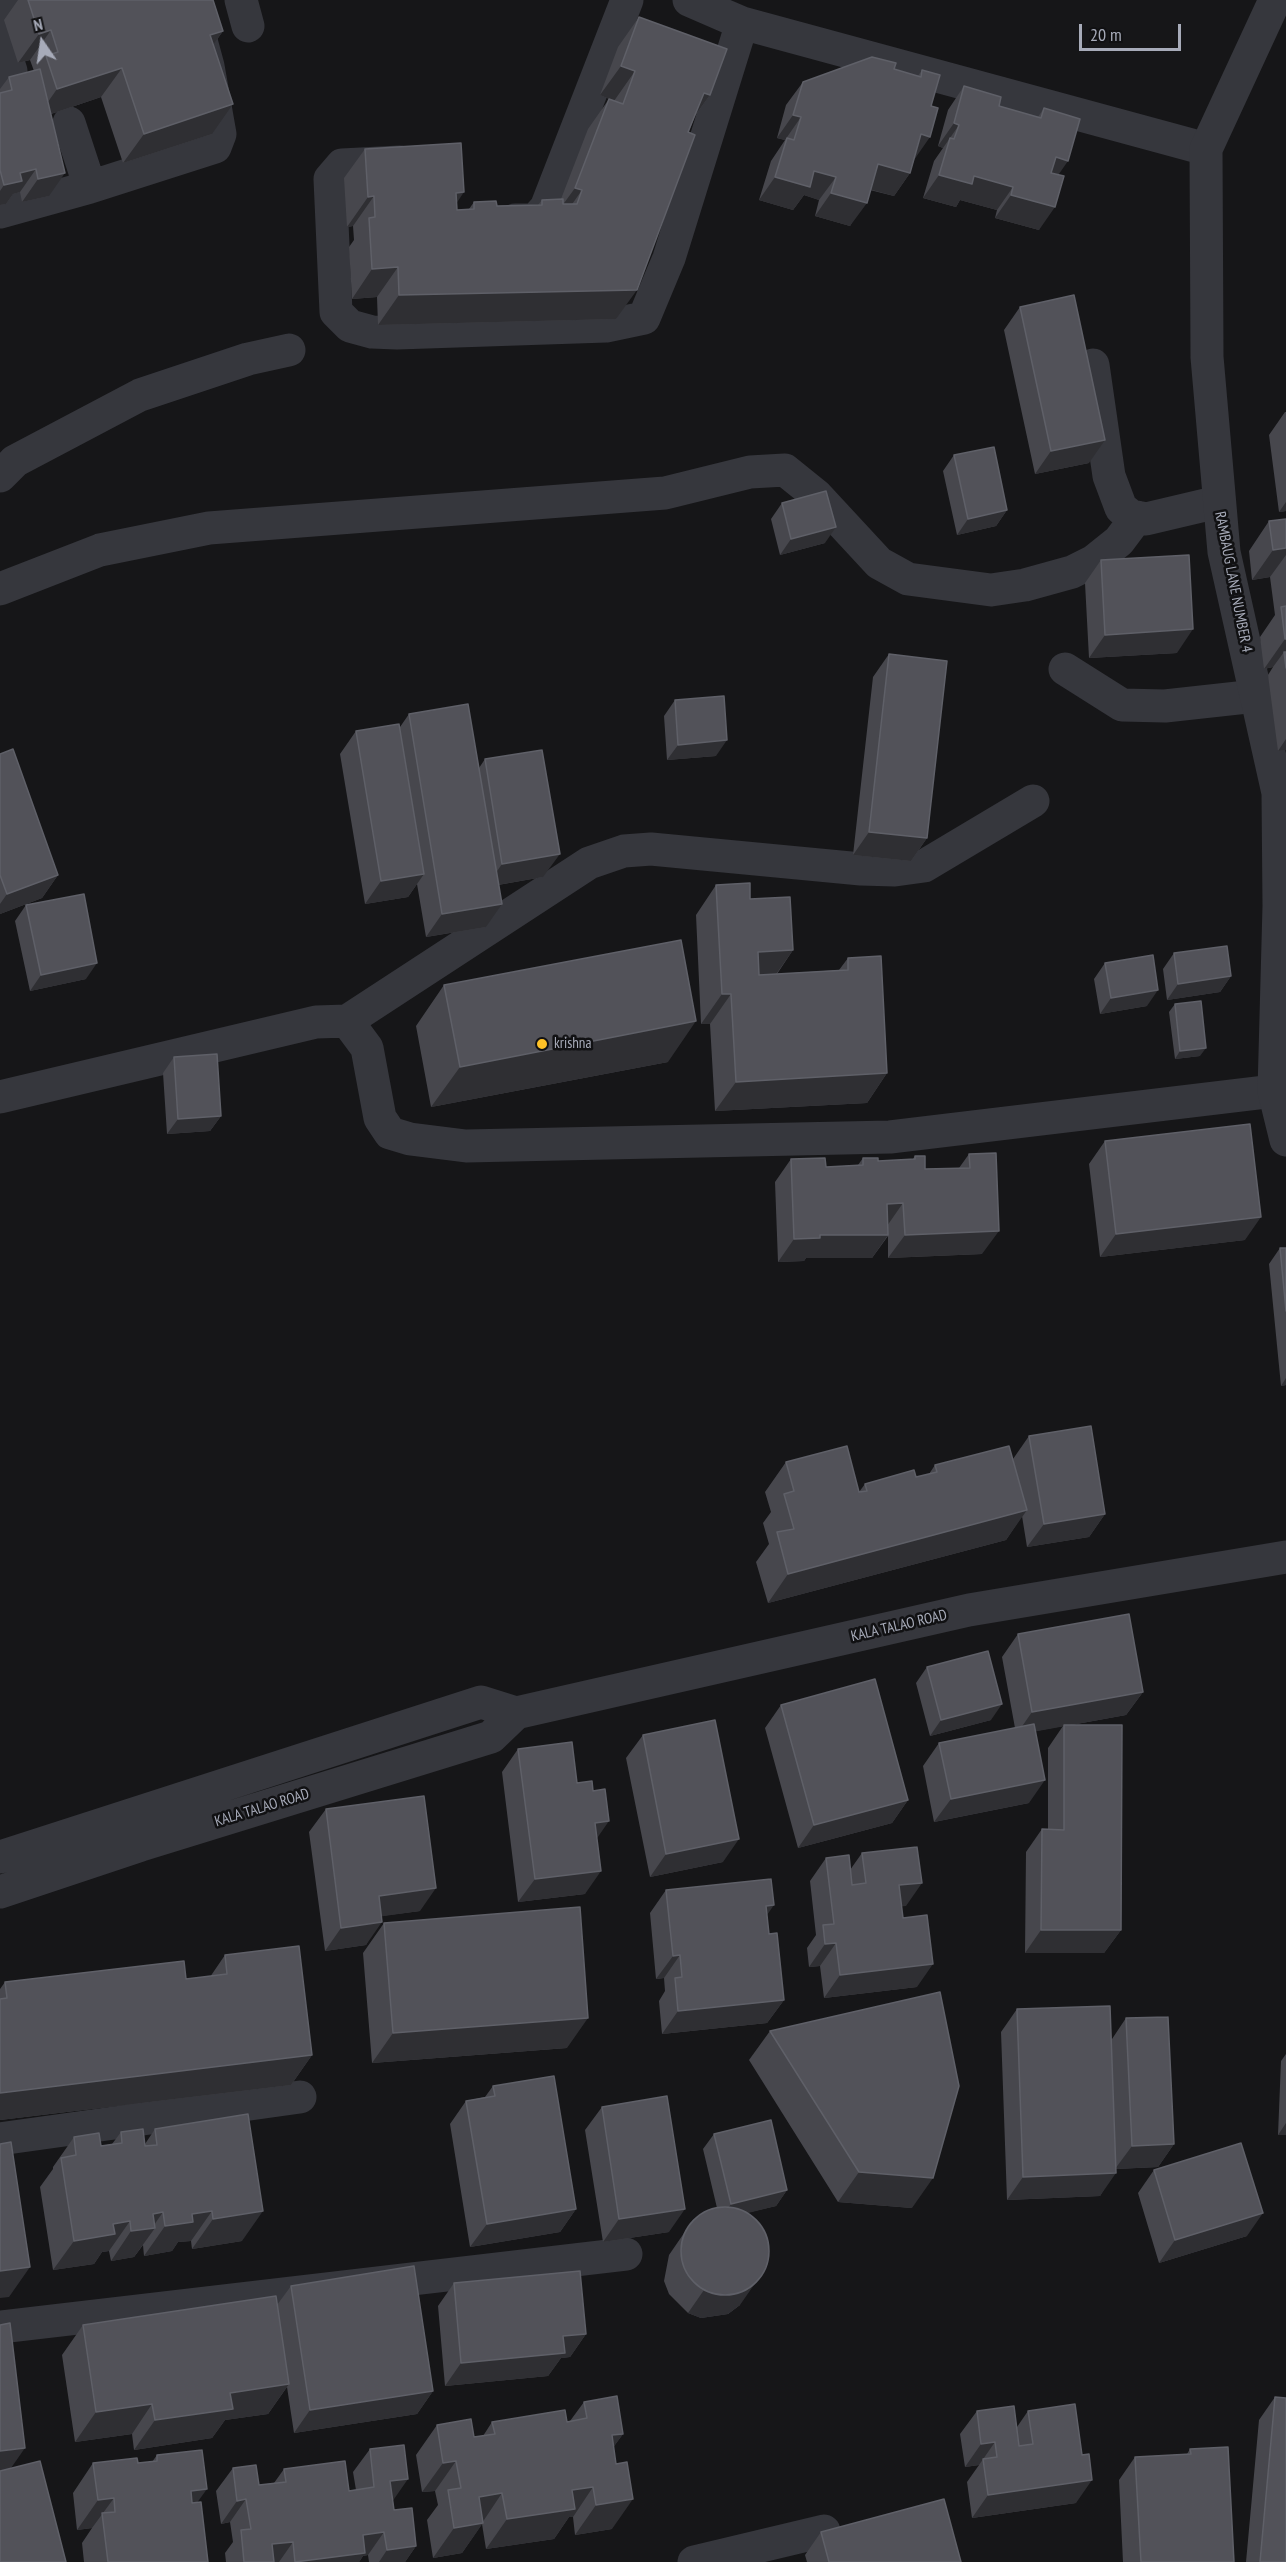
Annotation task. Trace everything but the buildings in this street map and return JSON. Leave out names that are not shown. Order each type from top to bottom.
[{"type":"street","points":[[0,13],[32,0]]},
{"type":"street","points":[[0,212],[90,187],[215,147],[220,134],[207,66],[190,0]]},
{"type":"street","points":[[482,221],[535,220],[546,208],[627,0]]},
{"type":"street","points":[[689,0],[742,23],[1206,149]]},
{"type":"street","name":"RAMBAUG LANE NUMBER 4","points":[[1275,0],[1206,149],[1206,357],[1224,552],[1278,793],[1283,906],[1274,1090],[1286,1140]]},
{"type":"street","points":[[430,160],[342,165],[330,179],[336,312],[350,327],[372,332],[408,332],[606,326],[644,318],[669,258],[742,23]]},
{"type":"street","points":[[0,38],[11,71],[7,80],[0,82]]},
{"type":"street","points":[[69,123],[90,187]]},
{"type":"street","points":[[0,476],[15,461],[140,395],[248,359],[289,350]]},
{"type":"street","points":[[1093,365],[1109,476],[1121,508],[1146,519],[1218,502]]},
{"type":"street","points":[[0,589],[100,550],[209,528],[665,493],[750,472],[785,470],[816,495],[879,562],[908,579],[973,588],[991,590],[1025,585],[1072,572],[1094,561],[1119,541],[1137,517]]},
{"type":"street","points":[[1065,669],[1122,705],[1165,706],[1256,696]]},
{"type":"street","points":[[0,1097],[316,1022],[347,1021],[589,862],[624,851],[651,849],[895,870],[924,866],[1034,801]]},
{"type":"street","points":[[347,1021],[367,1048],[380,1118],[390,1133],[410,1139],[466,1146],[890,1137],[1274,1090]]},
{"type":"street","name":"KALA TALAO ROAD","points":[[0,1892],[141,1845],[491,1737],[516,1713],[969,1610],[1286,1557]]},
{"type":"street","points":[[0,1857],[481,1702],[516,1713]]},
{"type":"street","points":[[0,2139],[300,2097]]},
{"type":"street","points":[[0,2326],[626,2254]]},
{"type":"street","points":[[694,2562],[824,2530]]},
{"type":"place","name":"krishna","points":[[542,1044]]}]
